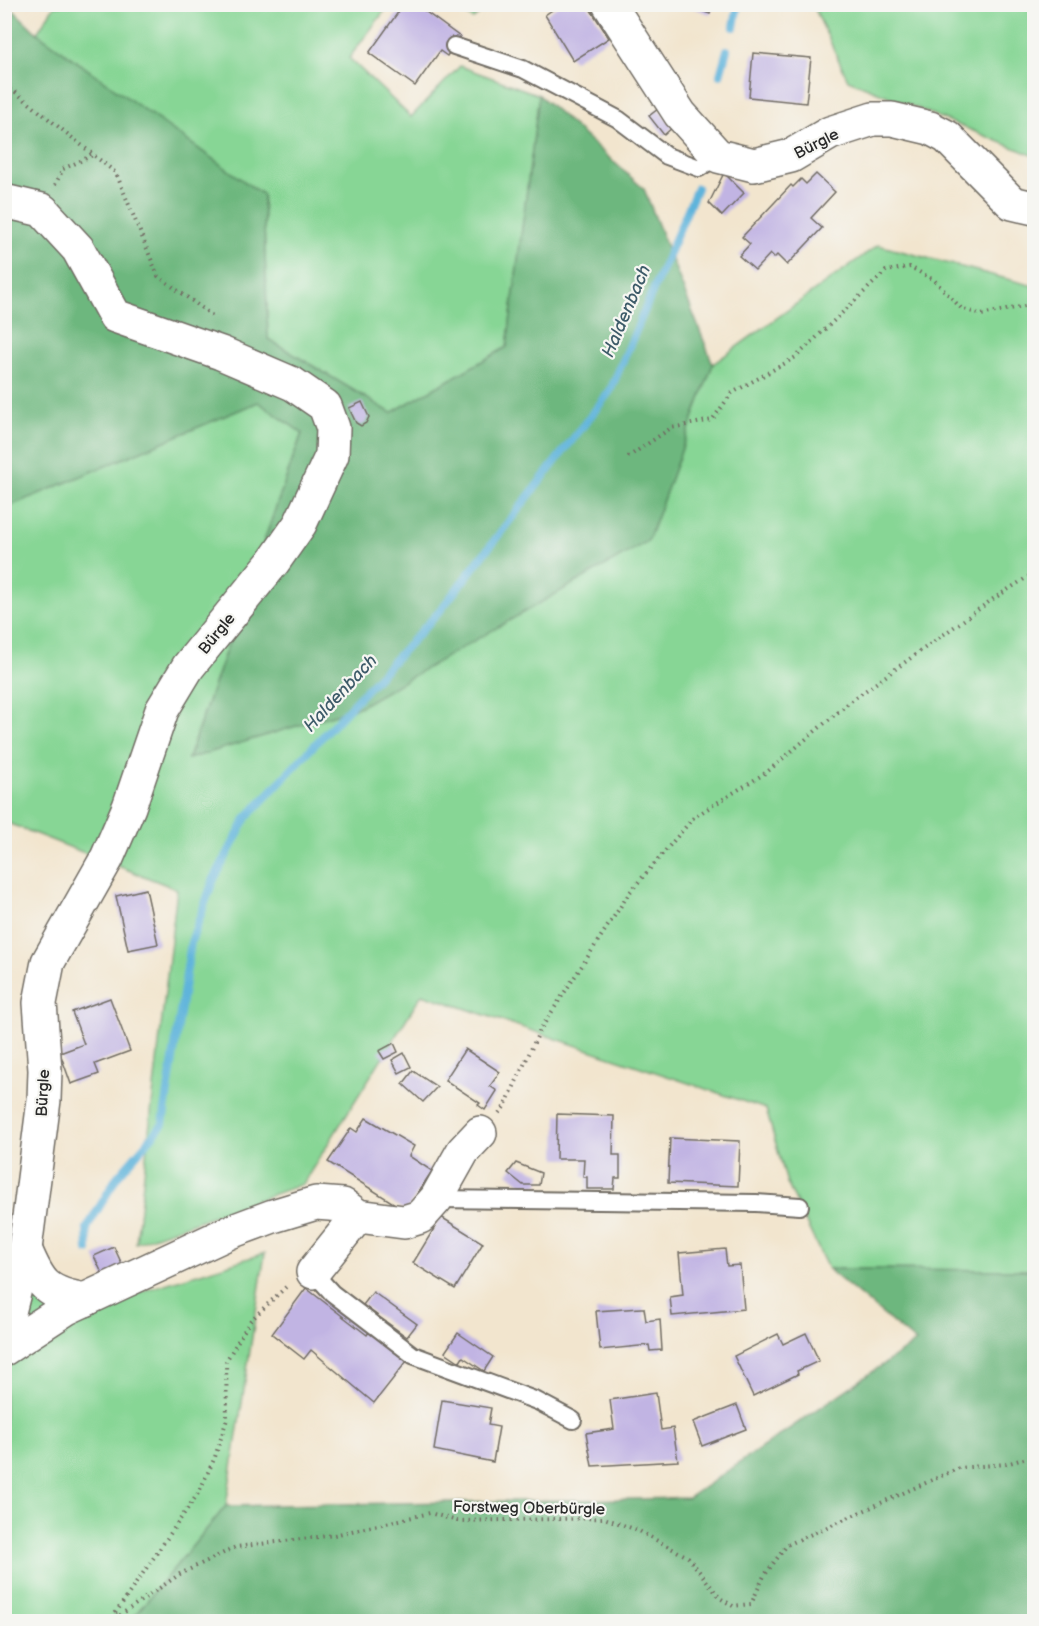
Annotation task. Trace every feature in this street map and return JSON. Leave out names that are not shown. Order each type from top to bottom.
[{"type":"street","points":[[609,4],[680,114],[718,156]]},
{"type":"street","name":"Bürgle","points":[[718,156],[754,165],[791,156],[830,134],[873,119],[892,119],[930,128],[947,137],[1012,203],[1035,208]]},
{"type":"street","points":[[4,201],[42,210]]},
{"type":"street","name":"Bürgle","points":[[4,1332],[25,1249],[44,1100],[45,1070],[40,1003],[48,962],[107,858],[129,807],[162,710],[188,667],[274,561],[300,524],[332,455],[333,428],[325,406],[293,384],[221,353],[115,316],[78,249],[42,210]]},
{"type":"street","points":[[4,1349],[67,1308],[230,1232],[273,1216],[316,1203],[343,1205],[358,1216],[404,1222],[420,1217],[436,1199],[463,1151],[480,1132]]},
{"type":"street","points":[[313,1272],[358,1216]]},
{"type":"street","points":[[25,1249],[33,1269],[45,1286],[60,1296],[85,1300]]},
{"type":"lane","points":[[454,46],[523,69],[618,119],[667,156],[699,168],[718,156]]},
{"type":"lane","points":[[436,1199],[756,1203],[800,1206]]},
{"type":"lane","points":[[313,1272],[332,1293],[413,1355],[537,1401],[573,1420]]},
{"type":"path","points":[[4,88],[14,91],[116,173],[158,276],[223,323]]},
{"type":"path","points":[[42,210],[63,169],[93,154]]},
{"type":"path","points":[[628,456],[671,428],[712,420],[732,393],[796,357],[886,271],[910,267],[934,280],[961,308],[981,315],[1035,304]]},
{"type":"path","points":[[480,1132],[506,1106],[540,1030],[630,892],[694,817],[767,772],[851,701],[993,599],[1035,573]]},
{"type":"path","points":[[110,1621],[199,1492],[215,1457],[227,1419],[226,1361],[250,1321],[289,1283],[313,1272]]},
{"type":"path","name":"Forstweg Oberbürgle","points":[[110,1621],[180,1574],[236,1547],[334,1535],[430,1513],[457,1521],[604,1518],[637,1530],[688,1557],[720,1598],[734,1606],[752,1604],[764,1576],[787,1545],[959,1467],[1006,1464],[1035,1456]]},
{"type":"green space","points":[[5,5],[8,5],[37,33],[263,195],[268,339],[391,413],[507,347],[539,95],[644,189],[713,364],[648,541],[359,707],[188,759],[302,433],[258,402],[5,508]]},
{"type":"green space","points":[[55,5],[389,5],[349,58],[411,117],[460,66],[539,95],[507,347],[391,413],[268,339],[263,195],[37,33]]},
{"type":"green space","points":[[453,5],[491,5],[473,19]]},
{"type":"green space","points":[[813,5],[1034,5],[1034,156],[848,80]]},
{"type":"green space","points":[[878,245],[1034,286],[1034,1270],[828,1269],[787,1183],[766,1109],[422,994],[303,1184],[136,1243],[177,889],[5,822],[4,508],[258,402],[302,433],[188,758],[648,541],[713,364]]},
{"type":"green space","points":[[4,1220],[75,1312],[265,1253],[226,1506],[130,1621],[5,1621]]},
{"type":"green space","points":[[828,1269],[1034,1270],[1034,1621],[130,1621],[226,1506],[688,1498],[916,1342]]},
{"type":"building","points":[[404,4],[411,8],[415,4],[460,37],[447,56],[440,51],[415,86],[369,53]]},
{"type":"building","points":[[561,4],[587,4],[609,38],[573,61],[545,15]]},
{"type":"building","points":[[683,4],[713,4],[710,14]]},
{"type":"building","points":[[753,53],[811,58],[806,103],[749,97]]},
{"type":"building","points":[[658,109],[673,127],[664,135],[649,116]]},
{"type":"building","points":[[724,173],[744,193],[722,216],[709,203]]},
{"type":"building","points":[[816,174],[835,192],[811,218],[822,228],[787,265],[777,255],[774,258],[770,254],[755,270],[739,256],[750,244],[742,237],[791,185],[793,187],[801,179],[806,184]]},
{"type":"building","points":[[362,402],[369,417],[361,426],[356,423],[349,408]]},
{"type":"building","points":[[146,889],[158,944],[128,950],[116,896]]},
{"type":"building","points":[[110,998],[130,1051],[95,1064],[99,1074],[71,1084],[60,1053],[84,1044],[72,1012]]},
{"type":"building","points":[[394,1043],[398,1052],[384,1059],[379,1051]]},
{"type":"building","points":[[465,1049],[500,1072],[490,1086],[497,1091],[485,1110],[478,1105],[480,1103],[445,1080]]},
{"type":"building","points":[[404,1053],[411,1067],[399,1073],[392,1060]]},
{"type":"building","points":[[413,1071],[437,1087],[423,1102],[403,1084]]},
{"type":"building","points":[[557,1114],[614,1116],[613,1155],[620,1155],[620,1178],[615,1178],[614,1189],[587,1189],[587,1177],[583,1177],[584,1159],[556,1159]]},
{"type":"building","points":[[366,1118],[414,1146],[409,1156],[432,1171],[406,1211],[328,1162],[351,1128],[357,1132]]},
{"type":"building","points":[[670,1138],[740,1141],[738,1186],[668,1183]]},
{"type":"building","points":[[516,1163],[541,1173],[539,1185],[523,1185],[508,1173]]},
{"type":"building","points":[[441,1217],[483,1243],[455,1289],[413,1263]]},
{"type":"building","points":[[114,1247],[126,1273],[106,1282],[94,1256]]},
{"type":"building","points":[[725,1249],[727,1266],[740,1265],[744,1309],[672,1316],[670,1297],[683,1295],[679,1253]]},
{"type":"building","points":[[306,1288],[367,1335],[369,1332],[407,1361],[374,1403],[311,1350],[304,1359],[272,1334]]},
{"type":"building","points":[[373,1292],[417,1324],[407,1337],[363,1305]]},
{"type":"building","points":[[644,1308],[646,1321],[660,1319],[662,1350],[650,1351],[649,1345],[600,1350],[596,1311]]},
{"type":"building","points":[[458,1333],[493,1357],[484,1371],[463,1357],[460,1362],[445,1352]]},
{"type":"building","points":[[806,1333],[819,1361],[753,1396],[734,1356],[778,1334],[783,1344]]},
{"type":"building","points":[[656,1393],[661,1430],[673,1428],[678,1461],[592,1466],[586,1433],[614,1429],[610,1400]]},
{"type":"building","points":[[442,1400],[491,1408],[488,1425],[499,1427],[493,1462],[434,1450]]},
{"type":"building","points":[[737,1405],[746,1429],[702,1446],[693,1422]]},
{"type":"waterway","name":"Haldenbach","points":[[734,27],[738,4]]},
{"type":"waterway","name":"Haldenbach","points":[[720,75],[727,50]]},
{"type":"waterway","name":"Haldenbach","points":[[88,1250],[87,1228],[117,1177],[163,1124],[191,942],[213,881],[247,817],[439,612],[610,391],[697,188]]}]
